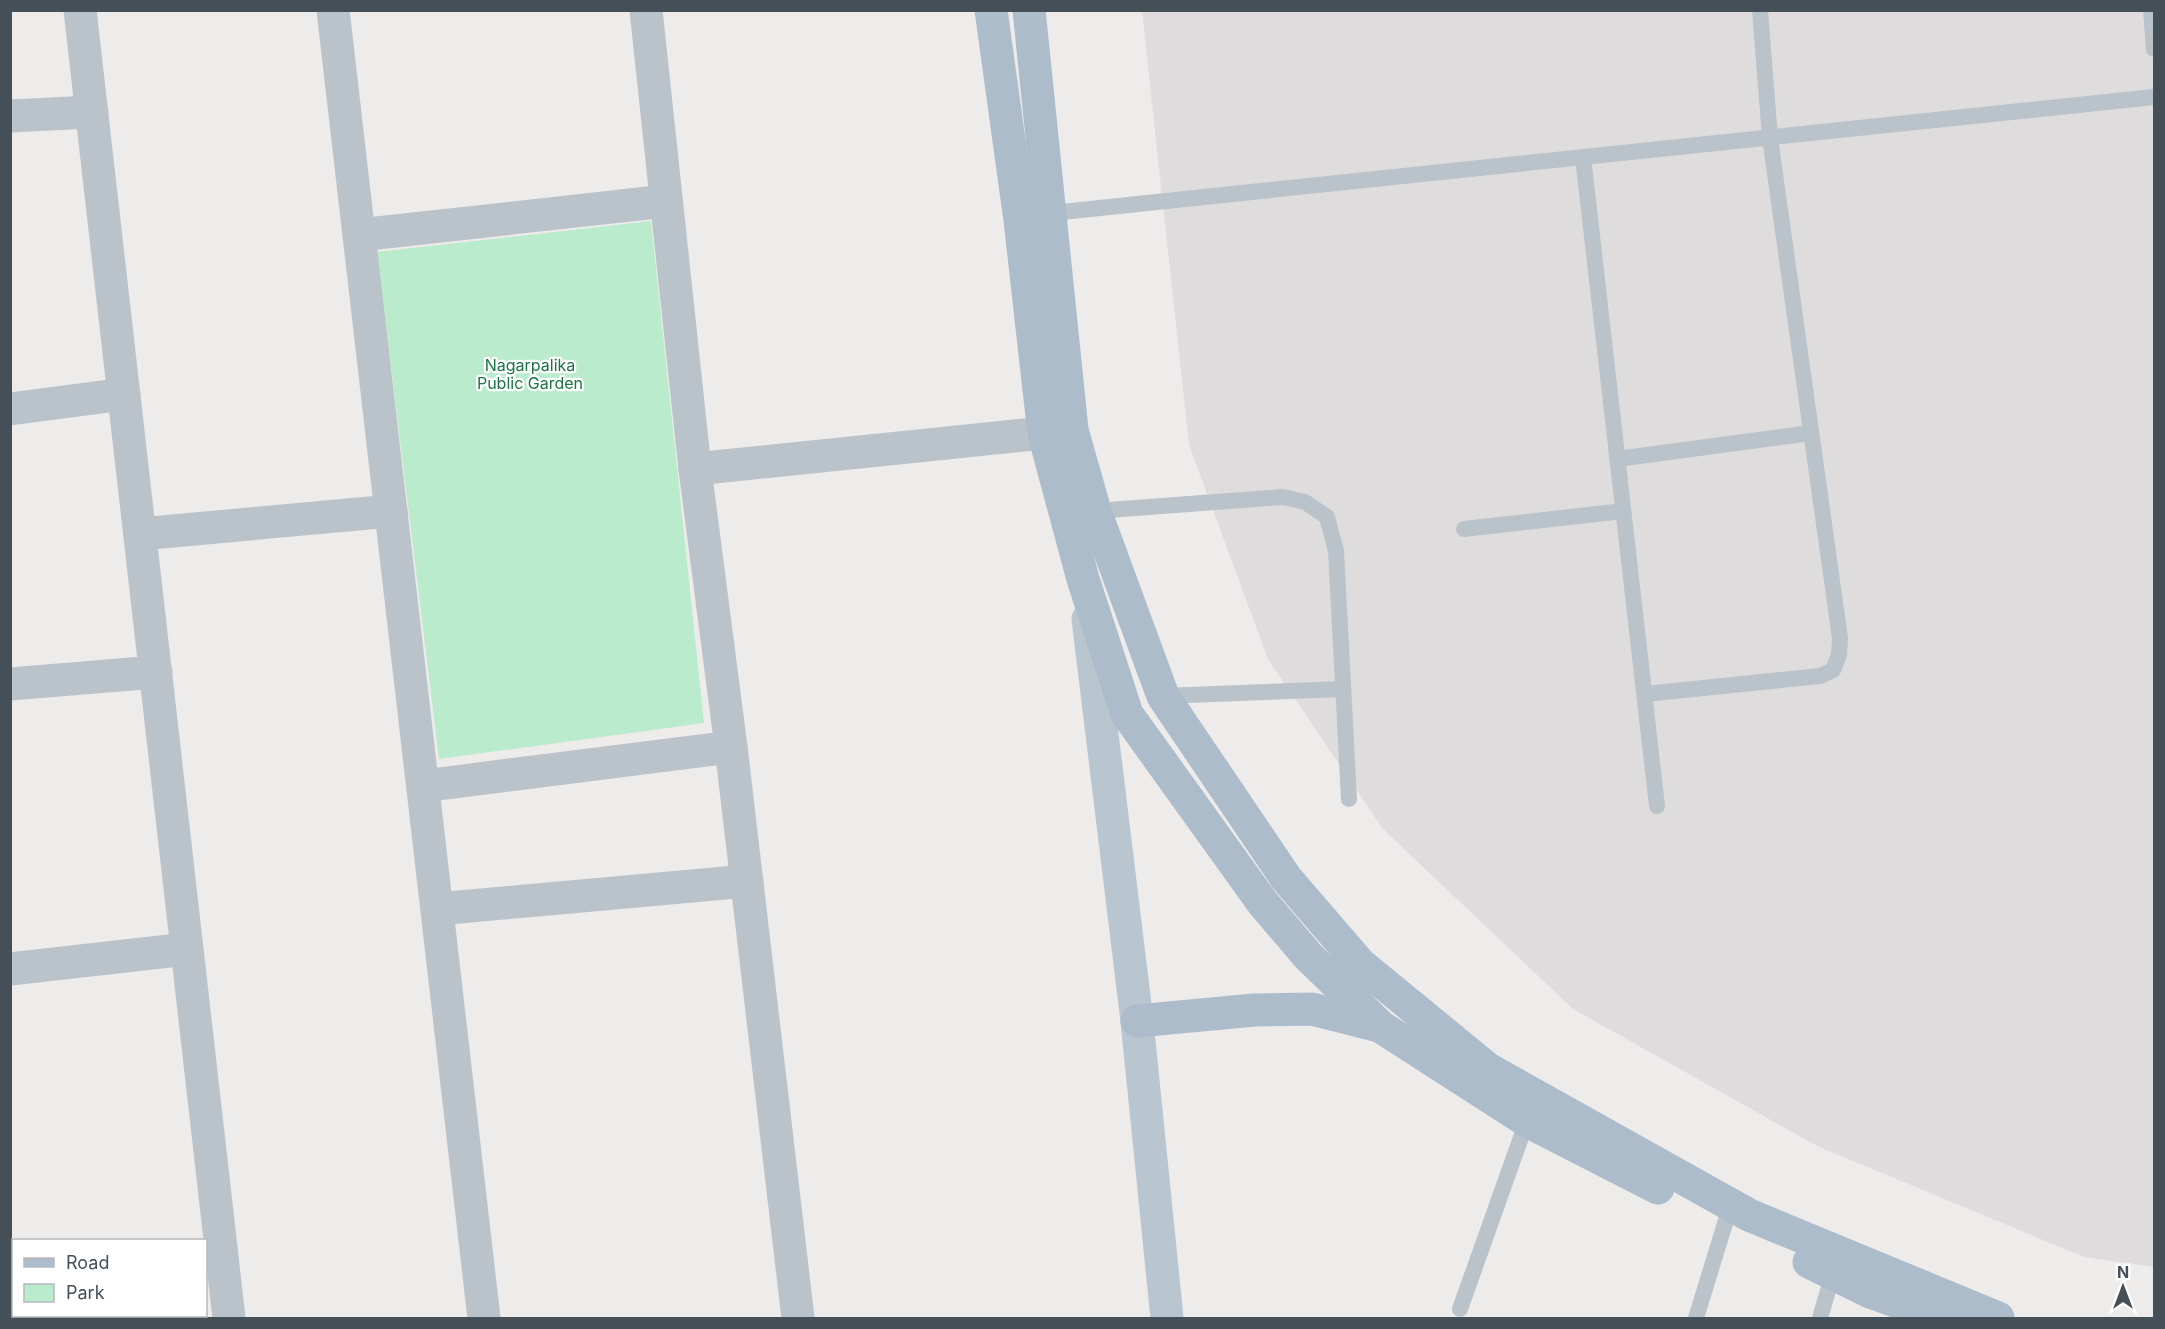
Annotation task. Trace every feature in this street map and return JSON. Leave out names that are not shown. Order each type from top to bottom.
[{"type":"main road","points":[[991,10],[1020,220],[1083,579],[1127,714],[1262,902],[1308,956],[1381,1027]]},
{"type":"main road","points":[[1029,10],[1052,213],[1058,432],[1095,511],[1162,696],[1286,878],[1360,964],[1532,1108]]},
{"type":"main road","points":[[1137,1021],[1254,1010],[1312,1009],[1381,1027],[1728,1214],[1749,1215],[1837,1263],[1998,1318]]},
{"type":"main road","points":[[1837,1263],[1870,1292],[1943,1318]]},
{"type":"street","points":[[80,10],[187,949],[210,1239],[229,1318]]},
{"type":"street","points":[[333,10],[484,1318]]},
{"type":"street","points":[[645,10],[695,469],[731,747],[798,1318]]},
{"type":"street","points":[[10,116],[92,112]]},
{"type":"street","points":[[359,235],[666,201]]},
{"type":"street","points":[[10,409],[124,394]]},
{"type":"street","points":[[695,469],[1058,432]]},
{"type":"street","points":[[140,534],[391,511]]},
{"type":"street","points":[[1083,579],[1137,1021],[1167,1318]]},
{"type":"street","points":[[10,684],[156,672]]},
{"type":"street","points":[[423,786],[731,747]]},
{"type":"street","points":[[437,909],[747,880]]},
{"type":"street","points":[[10,969],[187,949]]},
{"type":"lane","points":[[1645,694],[1820,676],[1833,670],[1839,656],[1840,638],[1770,138],[1760,10]]},
{"type":"lane","points":[[2151,10],[2154,49]]},
{"type":"lane","points":[[1052,213],[2154,97]]},
{"type":"lane","points":[[1583,157],[1657,806]]},
{"type":"lane","points":[[1617,459],[1811,433]]},
{"type":"lane","points":[[1095,511],[1282,497],[1305,502],[1327,517],[1336,551],[1349,799]]},
{"type":"lane","points":[[1464,529],[1623,511]]},
{"type":"lane","points":[[1162,696],[1343,689]]},
{"type":"lane","points":[[1460,1309],[1532,1108]]},
{"type":"lane","points":[[1696,1318],[1728,1214]]},
{"type":"lane","points":[[1820,1318],[1837,1263]]},
{"type":"shaded area","points":[[1142,11],[2154,11],[2154,1267],[2084,1257],[1817,1146],[1573,1009],[1383,829],[1268,659],[1189,445]]},
{"type":"green space","name":"Nagarpalika Public Garden","points":[[651,221],[704,723],[439,759],[377,252]]}]
